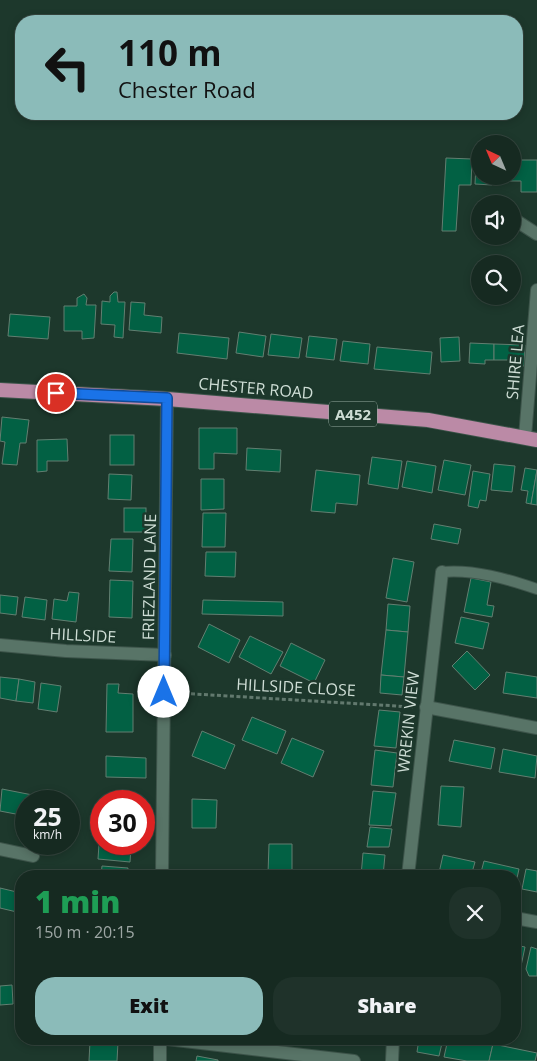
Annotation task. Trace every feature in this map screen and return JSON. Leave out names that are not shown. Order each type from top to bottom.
[{"type":"highway","name":"CHESTER ROAD","points":[[0,390],[167,398],[428,420],[531,438]]},
{"type":"street","points":[[521,224],[537,234]]},
{"type":"street","name":"SHIRE LEA","points":[[531,438],[537,290]]},
{"type":"street","name":"FRIEZLAND LANE","points":[[162,870],[167,398]]},
{"type":"street","name":"WREKIN VIEW","points":[[409,870],[442,572]]},
{"type":"street","name":"HILLSIDE","points":[[0,645],[66,651],[165,655]]},
{"type":"street","points":[[426,707],[537,728]]},
{"type":"street","points":[[0,849],[33,856]]},
{"type":"street","points":[[521,919],[537,922]]},
{"type":"street","points":[[160,1045],[160,1061]]},
{"type":"street","points":[[218,1045],[354,1061]]},
{"type":"street","points":[[392,1061],[393,1045]]},
{"type":"lane","points":[[442,572],[458,571],[513,581],[537,589]]},
{"type":"path","name":"HILLSIDE CLOSE","points":[[164,692],[426,707]]},
{"type":"building","points":[[446,158],[471,159],[471,185],[459,185],[456,231],[442,231]]},
{"type":"building","points":[[521,160],[537,160],[537,192],[521,192]]},
{"type":"building","points":[[117,292],[118,302],[125,302],[123,338],[114,337],[115,325],[101,324],[102,301],[110,302],[110,296]]},
{"type":"building","points":[[84,294],[87,298],[86,305],[96,305],[94,338],[82,339],[82,331],[64,331],[64,306],[77,306],[77,298]]},
{"type":"building","points":[[131,302],[145,303],[144,315],[162,317],[161,333],[129,330]]},
{"type":"building","points":[[10,314],[50,317],[48,339],[8,336]]},
{"type":"building","points":[[239,332],[266,336],[263,357],[236,353]]},
{"type":"building","points":[[179,333],[229,338],[227,359],[177,353]]},
{"type":"building","points":[[271,334],[302,338],[299,358],[268,355]]},
{"type":"building","points":[[309,336],[337,339],[334,360],[306,357]]},
{"type":"building","points":[[459,337],[460,361],[441,362],[440,338]]},
{"type":"building","points":[[343,341],[370,344],[368,364],[340,361]]},
{"type":"building","points":[[470,343],[494,344],[494,360],[485,360],[485,364],[469,363]]},
{"type":"building","points":[[494,344],[525,345],[524,366],[511,365],[511,360],[494,360]]},
{"type":"building","points":[[377,347],[432,352],[430,374],[374,369]]},
{"type":"building","points":[[2,417],[29,420],[26,443],[20,443],[17,465],[2,464],[5,442],[0,441]]},
{"type":"building","points":[[199,428],[237,428],[237,454],[214,453],[214,469],[199,469]]},
{"type":"building","points":[[110,435],[134,435],[134,465],[110,465]]},
{"type":"building","points":[[67,439],[68,461],[47,461],[47,471],[37,472],[37,440]]},
{"type":"building","points":[[247,448],[281,450],[280,472],[246,470]]},
{"type":"building","points":[[372,457],[402,461],[398,489],[368,484]]},
{"type":"building","points":[[444,460],[471,465],[465,495],[438,490]]},
{"type":"building","points":[[407,461],[436,466],[432,493],[402,487]]},
{"type":"building","points":[[494,464],[515,466],[512,492],[491,490]]},
{"type":"building","points":[[525,468],[537,470],[531,504],[526,503],[528,491],[521,490]]},
{"type":"building","points":[[316,470],[360,475],[357,505],[336,503],[335,513],[311,511]]},
{"type":"building","points":[[537,470],[537,505],[531,504]]},
{"type":"building","points":[[473,471],[490,474],[486,501],[480,500],[478,508],[468,506]]},
{"type":"building","points":[[109,474],[132,475],[131,500],[108,499]]},
{"type":"building","points":[[201,479],[224,479],[224,509],[201,510]]},
{"type":"building","points":[[124,508],[146,508],[146,532],[124,532]]},
{"type":"building","points":[[203,513],[226,513],[225,547],[202,547]]},
{"type":"building","points":[[434,524],[461,529],[458,544],[431,539]]},
{"type":"building","points":[[111,539],[133,539],[132,572],[109,571]]},
{"type":"building","points":[[206,552],[236,552],[235,577],[205,576]]},
{"type":"building","points":[[393,558],[414,562],[407,602],[386,598]]},
{"type":"building","points":[[471,578],[491,582],[487,605],[494,606],[492,617],[464,612]]},
{"type":"building","points":[[110,580],[133,581],[132,618],[109,617]]},
{"type":"building","points":[[69,592],[79,593],[76,622],[52,619],[54,599],[67,601]]},
{"type":"building","points":[[0,595],[18,597],[16,615],[0,613]]},
{"type":"building","points":[[25,597],[47,600],[45,620],[22,617]]},
{"type":"building","points":[[203,600],[283,602],[283,616],[202,614]]},
{"type":"building","points":[[388,604],[410,606],[408,632],[386,630]]},
{"type":"building","points":[[461,617],[489,623],[483,649],[455,643]]},
{"type":"building","points":[[209,624],[240,640],[229,663],[198,647]]},
{"type":"building","points":[[386,630],[408,632],[404,677],[381,675]]},
{"type":"building","points":[[250,636],[283,652],[271,674],[239,657]]},
{"type":"building","points":[[291,643],[325,660],[314,683],[280,666]]},
{"type":"building","points":[[467,651],[490,675],[475,690],[452,666]]},
{"type":"building","points":[[506,672],[537,677],[537,698],[503,693]]},
{"type":"building","points":[[381,675],[404,677],[402,695],[380,693]]},
{"type":"building","points":[[0,677],[19,679],[16,701],[0,698]]},
{"type":"building","points":[[19,679],[35,682],[33,703],[16,701]]},
{"type":"building","points":[[41,683],[61,686],[57,712],[38,709]]},
{"type":"building","points":[[107,684],[119,684],[118,693],[133,694],[133,732],[106,732]]},
{"type":"building","points":[[379,710],[400,712],[396,748],[374,746]]},
{"type":"building","points":[[252,717],[286,731],[277,754],[242,740]]},
{"type":"building","points":[[202,731],[235,745],[225,769],[192,756]]},
{"type":"building","points":[[292,738],[324,751],[313,777],[281,763]]},
{"type":"building","points":[[454,740],[495,748],[491,769],[449,761]]},
{"type":"building","points":[[503,749],[537,756],[535,778],[499,772]]},
{"type":"building","points":[[375,750],[397,753],[393,787],[371,785]]},
{"type":"building","points":[[106,756],[146,758],[146,778],[106,777]]},
{"type":"building","points":[[441,786],[464,787],[461,827],[438,825]]},
{"type":"building","points":[[2,789],[15,792],[15,814],[0,811]]},
{"type":"building","points":[[373,791],[396,793],[391,826],[369,825]]},
{"type":"building","points":[[192,799],[217,800],[216,828],[192,828]]},
{"type":"building","points":[[370,827],[392,829],[389,847],[367,847]]},
{"type":"building","points":[[269,844],[292,844],[292,870],[268,870]]},
{"type":"building","points":[[363,853],[385,855],[384,870],[362,870]]},
{"type":"building","points":[[98,855],[130,855],[130,862],[98,859]]},
{"type":"building","points":[[443,855],[475,862],[473,870],[440,870]]},
{"type":"building","points":[[484,861],[519,869],[519,870],[482,870]]},
{"type":"building","points":[[102,866],[128,868],[128,870],[102,870]]},
{"type":"building","points":[[526,869],[537,871],[537,892],[522,889]]},
{"type":"building","points":[[0,888],[15,892],[15,912],[0,908]]},
{"type":"building","points":[[521,946],[525,947],[521,966]]},
{"type":"building","points":[[531,947],[537,949],[537,976],[529,976],[526,969]]},
{"type":"building","points":[[12,985],[13,1004],[0,1005],[0,986]]},
{"type":"building","points":[[90,1045],[118,1045],[117,1061],[89,1061]]},
{"type":"building","points":[[418,1045],[442,1045],[439,1056],[417,1052]]},
{"type":"building","points":[[447,1045],[493,1045],[489,1061],[467,1061],[444,1057]]},
{"type":"building","points":[[493,1045],[537,1053],[535,1061],[489,1061]]},
{"type":"building","points":[[197,1056],[218,1060],[218,1061],[196,1061]]},
{"type":"route","points":[[56,393],[167,398],[164,692]]}]
